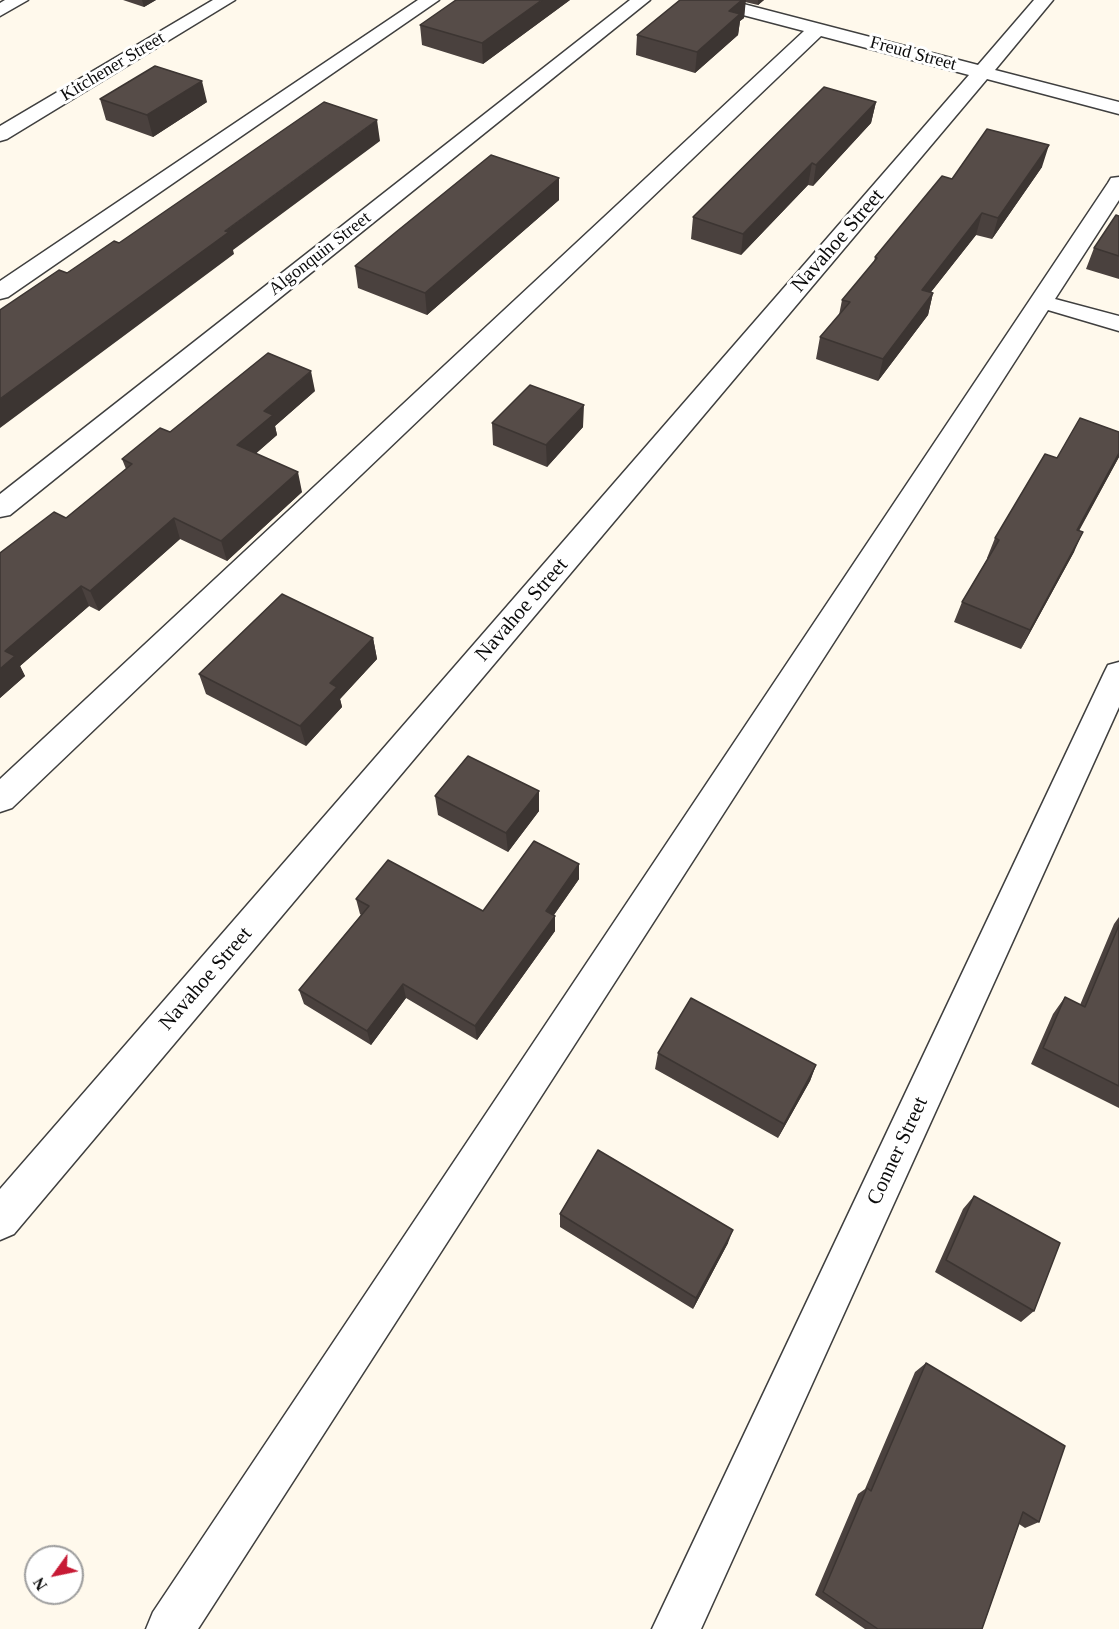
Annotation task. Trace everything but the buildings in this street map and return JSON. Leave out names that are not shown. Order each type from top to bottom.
[{"type":"street","points":[[0,10],[19,0]]},
{"type":"street","name":"Kitchener Street","points":[[0,135],[226,0]]},
{"type":"street","points":[[0,292],[430,0]]},
{"type":"street","name":"Algonquin Street","points":[[0,508],[641,0]]},
{"type":"street","name":"Freud Street","points":[[707,0],[1119,108]]},
{"type":"street","name":"Navahoe Street","points":[[0,1220],[1044,0]]},
{"type":"street","points":[[0,799],[817,29]]},
{"type":"street","points":[[170,1629],[1119,183]]},
{"type":"street","points":[[1057,306],[1119,324]]},
{"type":"street","name":"Conner Street","points":[[676,1629],[1119,673]]}]
